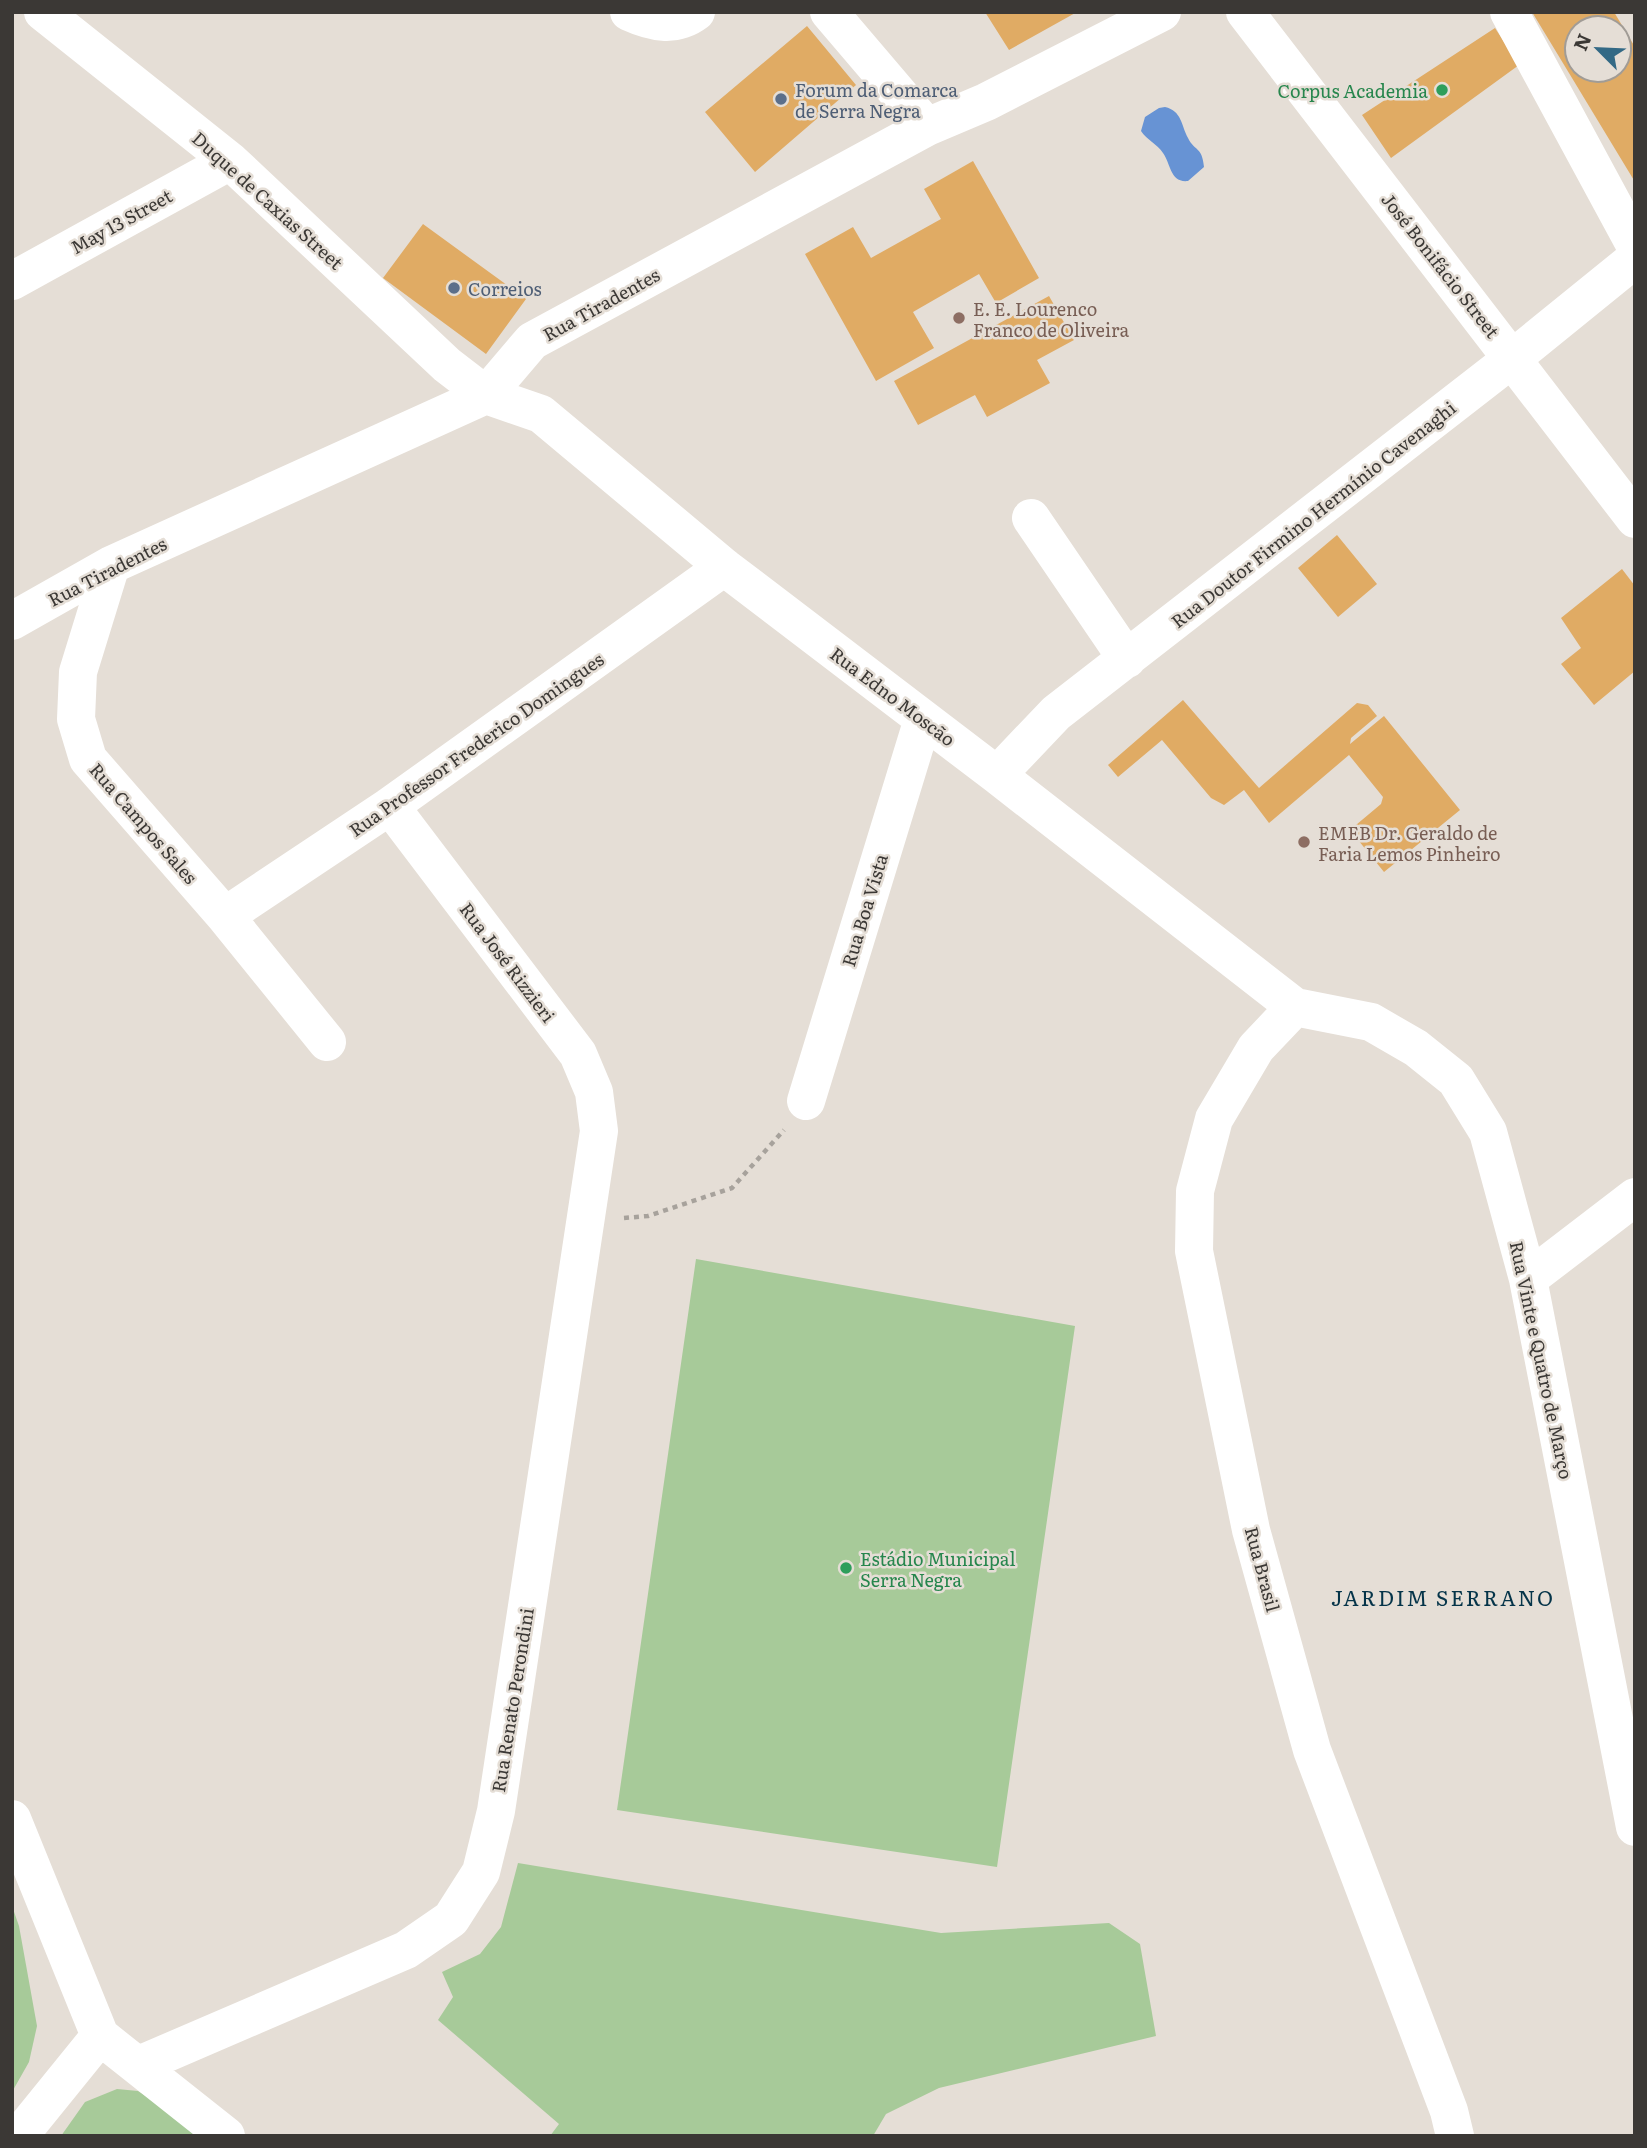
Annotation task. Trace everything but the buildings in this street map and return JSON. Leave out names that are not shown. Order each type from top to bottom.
[{"type":"street","name":"Duque de Caxias Street","points":[[43,12],[230,161],[447,365],[486,395]]},
{"type":"street","points":[[629,12],[648,21],[664,23],[691,16],[696,12]]},
{"type":"street","points":[[829,12],[927,127]]},
{"type":"street","name":"Rua Tiradentes","points":[[12,621],[111,565],[486,395],[532,341],[927,127],[986,102],[1162,12]]},
{"type":"street","name":"José Bonifácio Street","points":[[1245,12],[1635,519]]},
{"type":"street","points":[[1508,12],[1635,245]]},
{"type":"street","name":"May 13 Street","points":[[12,281],[230,161]]},
{"type":"street","name":"Rua Doutor Firmino Hermínio Cavenaghi","points":[[997,775],[1056,713],[1513,358],[1635,259]]},
{"type":"street","name":"Rua Edno Moscão","points":[[486,395],[541,414],[724,568],[997,775],[1295,1007]]},
{"type":"street","points":[[1031,518],[1127,659]]},
{"type":"street","name":"Rua Campos Sales","points":[[111,565],[78,672],[76,719],[88,759],[225,916],[327,1042]]},
{"type":"street","name":"Rua Professor Frederico Domingues","points":[[225,916],[390,806],[724,568]]},
{"type":"street","name":"Rua Boa Vista","points":[[806,1101],[923,719]]},
{"type":"street","name":"Rua José Rizzieri","points":[[390,806],[578,1054],[594,1092],[598,1131]]},
{"type":"street","name":"Rua Vinte e Quatro de Março","points":[[1295,1007],[1371,1022],[1416,1048],[1456,1080],[1488,1132],[1528,1279],[1635,1828]]},
{"type":"street","name":"Rua Brasil","points":[[1295,1007],[1256,1048],[1214,1119],[1195,1191],[1194,1251],[1251,1530],[1312,1750],[1449,2111],[1455,2136]]},
{"type":"street","name":"Rua Renato Perondini","points":[[139,2064],[406,1950],[451,1919],[481,1872],[495,1811],[598,1131]]},
{"type":"street","points":[[1528,1279],[1635,1197]]},
{"type":"street","points":[[12,1819],[100,2036],[139,2064],[226,2136]]},
{"type":"street","points":[[19,2136],[100,2036]]},
{"type":"path","points":[[585,1221],[648,1216],[733,1188],[806,1101]]},
{"type":"green space","name":"Estádio Municipal Serra Negra","points":[[696,1259],[1075,1326],[997,1867],[617,1810]]},
{"type":"green space","points":[[518,1863],[941,1933],[1109,1923],[1140,1944],[1156,2036],[939,2088],[886,2114],[873,2136],[550,2136],[559,2124],[438,2020],[453,1997],[442,1972],[480,1954],[501,1927]]},
{"type":"green space","points":[[12,1906],[19,1926],[37,2026],[29,2062],[12,2092]]},
{"type":"green space","points":[[117,2089],[138,2091],[197,2136],[61,2136],[85,2102]]},
{"type":"water","points":[[1165,107],[1178,115],[1188,138],[1202,156],[1204,167],[1188,181],[1174,176],[1163,153],[1141,131],[1145,117]]},
{"type":"place","name":"Corpus Academia","points":[[1442,90]]},
{"type":"place","name":"Forum da Comarca de Serra Negra","points":[[781,99]]},
{"type":"place","name":"Correios","points":[[454,288]]},
{"type":"place","name":"E. E. Lourenco Franco de Oliveira","points":[[959,318]]},
{"type":"place","name":"EMEB Dr. Geraldo de Faria Lemos Pinheiro","points":[[1304,842]]},
{"type":"place","name":"Estádio Municipal Serra Negra","points":[[846,1568]]},
{"type":"district","name":"JARDIM SERRANO","points":[[1443,1596]]}]
